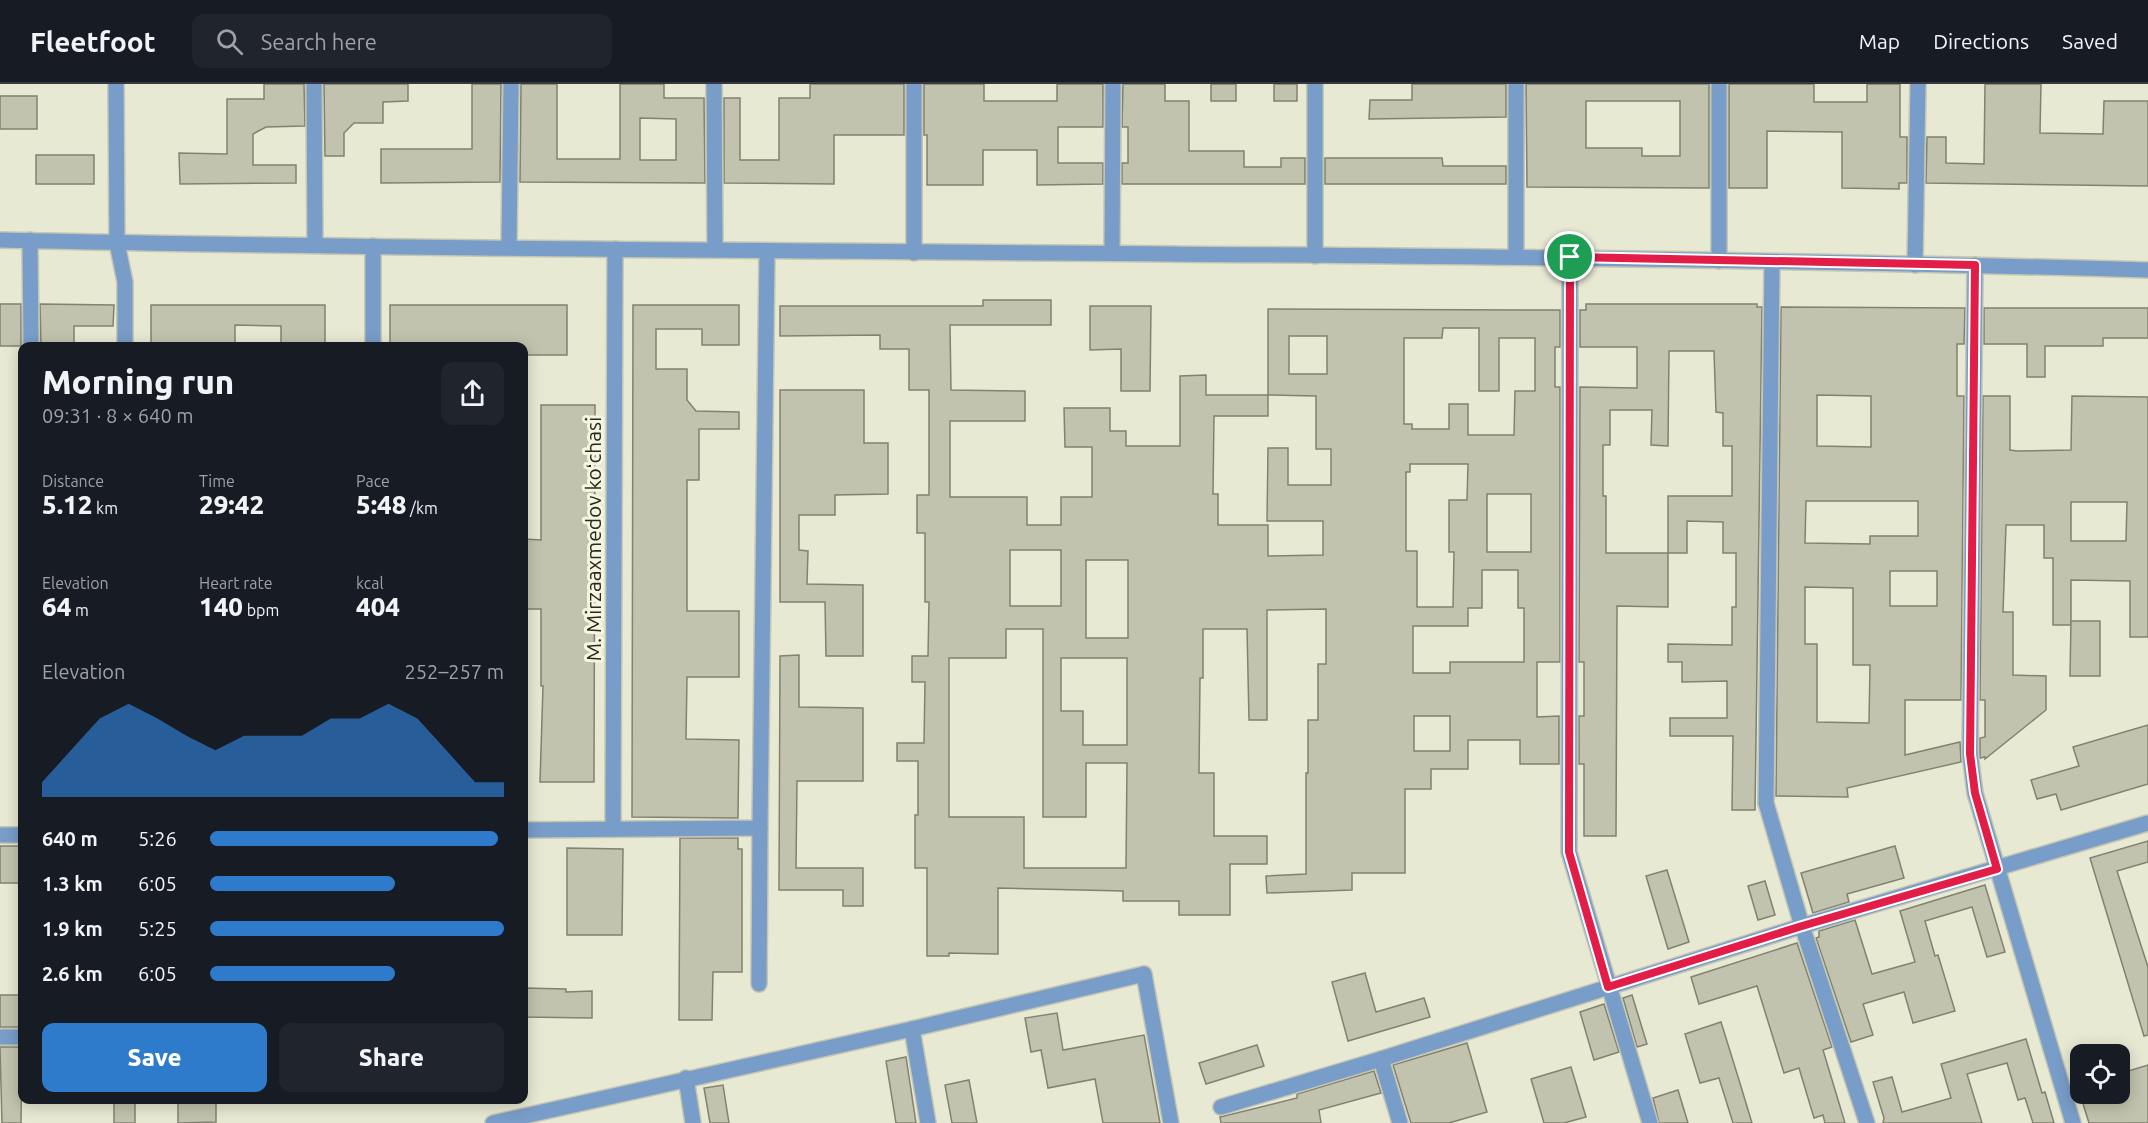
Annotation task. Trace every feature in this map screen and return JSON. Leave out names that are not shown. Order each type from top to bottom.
[{"type":"street","points":[[116,84],[117,243],[125,282],[125,342]]},
{"type":"street","points":[[314,84],[315,244]]},
{"type":"street","points":[[509,247],[511,84]]},
{"type":"street","points":[[714,84],[715,250]]},
{"type":"street","points":[[914,84],[914,253]]},
{"type":"street","points":[[1112,253],[1113,84]]},
{"type":"street","points":[[1315,84],[1315,256]]},
{"type":"street","points":[[1516,84],[1516,257]]},
{"type":"street","points":[[1719,84],[1719,261]]},
{"type":"street","points":[[1915,264],[1918,84]]},
{"type":"street","points":[[0,240],[767,252],[1570,257],[2148,270]]},
{"type":"street","points":[[30,240],[31,342]]},
{"type":"street","points":[[373,246],[373,342]]},
{"type":"street","name":"M. Mirzaaxmedov koʻchasi","points":[[613,829],[615,249]]},
{"type":"street","points":[[759,984],[767,252]]},
{"type":"street","points":[[1570,257],[1569,852],[1650,1123]]},
{"type":"street","points":[[1772,262],[1766,803],[1802,926],[1867,1123]]},
{"type":"street","points":[[1975,265],[1970,754],[1975,793],[2073,1123]]},
{"type":"street","points":[[1221,1107],[1802,926],[2148,823]]},
{"type":"street","points":[[528,830],[760,828]]},
{"type":"street","points":[[0,835],[18,835]]},
{"type":"street","points":[[494,1123],[1144,974],[1171,1123]]},
{"type":"street","points":[[912,1029],[928,1123]]},
{"type":"street","points":[[0,1037],[18,1037]]},
{"type":"street","points":[[1381,1059],[1400,1123]]},
{"type":"street","points":[[686,1078],[693,1123]]},
{"type":"building","points":[[264,84],[304,84],[305,126],[266,127],[253,134],[253,165],[296,165],[296,183],[180,184],[179,153],[227,154],[227,99],[264,99]]},
{"type":"building","points":[[324,84],[408,84],[408,101],[383,102],[383,123],[354,123],[344,133],[344,156],[325,156]]},
{"type":"building","points":[[472,84],[501,84],[500,182],[381,183],[381,149],[472,149]]},
{"type":"building","points":[[521,84],[557,84],[557,159],[620,159],[620,84],[664,84],[664,98],[704,98],[705,183],[520,182]],"holes":[[[640,118],[676,119],[676,160],[640,160]]]},
{"type":"building","points":[[810,84],[904,84],[904,135],[834,135],[834,184],[724,183],[724,98],[740,98],[740,160],[779,160],[779,98],[810,98]]},
{"type":"building","points":[[924,84],[984,84],[984,101],[1057,101],[1057,84],[1103,84],[1103,127],[1058,127],[1058,163],[1103,163],[1103,184],[1037,185],[1037,150],[983,150],[983,185],[927,185]]},
{"type":"building","points":[[1123,84],[1165,84],[1165,101],[1189,101],[1189,151],[1244,151],[1244,167],[1281,167],[1281,158],[1305,158],[1305,184],[1122,184],[1122,163],[1128,163],[1128,127],[1122,127]]},
{"type":"building","points":[[1211,84],[1236,84],[1236,101],[1211,101]]},
{"type":"building","points":[[1274,84],[1297,84],[1297,101],[1274,101]]},
{"type":"building","points":[[1412,84],[1506,84],[1506,117],[1369,119],[1370,100],[1412,100]]},
{"type":"building","points":[[1526,84],[1709,84],[1709,188],[1527,187]],"holes":[[[1586,101],[1680,101],[1680,156],[1642,156],[1642,148],[1586,148]]]},
{"type":"building","points":[[1729,84],[1814,84],[1814,102],[1867,102],[1867,84],[1900,84],[1900,137],[1907,137],[1907,183],[1899,183],[1899,189],[1842,188],[1842,132],[1767,131],[1767,188],[1729,188]]},
{"type":"building","points":[[1985,84],[2041,84],[2040,133],[2103,134],[2104,101],[2148,101],[2148,186],[1926,183],[1927,137],[1946,137],[1946,163],[1984,164]]},
{"type":"building","points":[[0,96],[37,96],[37,129],[0,129]]},
{"type":"building","points":[[36,155],[94,155],[94,184],[36,184]]},
{"type":"building","points":[[1325,158],[1442,158],[1443,166],[1506,166],[1506,184],[1325,184]]},
{"type":"building","points":[[983,300],[1051,300],[1051,325],[950,325],[951,390],[1025,391],[1025,421],[950,421],[950,497],[1027,497],[1027,525],[1061,525],[1061,497],[1092,497],[1092,447],[1065,447],[1064,408],[1110,408],[1110,431],[1126,431],[1126,446],[1180,446],[1180,376],[1206,375],[1206,395],[1268,395],[1268,309],[1560,310],[1560,347],[1555,347],[1555,387],[1560,387],[1560,662],[1537,662],[1537,717],[1559,716],[1559,764],[1520,764],[1520,740],[1468,740],[1468,769],[1431,769],[1431,789],[1405,789],[1405,873],[1352,873],[1352,890],[1267,893],[1266,876],[1306,874],[1308,720],[1318,720],[1318,664],[1326,664],[1326,609],[1267,610],[1267,720],[1249,720],[1247,629],[1203,629],[1199,773],[1214,773],[1214,836],[1267,836],[1267,864],[1230,864],[1230,915],[1179,915],[1179,901],[1123,901],[1123,891],[998,888],[998,954],[949,953],[949,956],[927,956],[927,868],[915,868],[918,761],[897,761],[897,743],[924,743],[925,682],[912,682],[912,656],[928,656],[929,602],[925,602],[925,533],[917,533],[917,495],[929,495],[929,390],[909,390],[909,349],[880,349],[880,335],[780,336],[780,306],[983,306]],"holes":[[[1443,328],[1479,328],[1479,391],[1499,391],[1499,338],[1535,338],[1535,391],[1515,391],[1514,435],[1468,435],[1468,404],[1449,404],[1449,429],[1412,429],[1412,424],[1404,424],[1404,338],[1442,338]],[[1289,336],[1327,336],[1327,374],[1289,374]],[[1268,395],[1316,396],[1316,449],[1331,449],[1331,485],[1288,485],[1288,448],[1268,448],[1267,521],[1323,521],[1323,555],[1268,556],[1268,525],[1218,525],[1218,494],[1213,494],[1214,416],[1268,416]],[[1410,464],[1468,464],[1467,500],[1449,500],[1449,552],[1454,552],[1453,607],[1417,607],[1417,551],[1406,551],[1406,472],[1410,472]],[[1487,494],[1531,494],[1531,552],[1487,552]],[[1010,550],[1061,550],[1061,606],[1010,606]],[[1086,560],[1128,560],[1128,638],[1086,638]],[[1482,570],[1518,570],[1518,608],[1524,608],[1524,662],[1450,662],[1450,673],[1413,673],[1413,626],[1468,626],[1468,608],[1482,608]],[[1006,629],[1043,629],[1043,817],[1086,817],[1086,763],[1127,763],[1126,868],[1024,868],[1024,817],[949,817],[949,658],[1006,658]],[[1061,658],[1127,658],[1127,745],[1083,745],[1083,711],[1061,711]],[[1414,716],[1450,716],[1450,751],[1414,751]]]},
{"type":"building","points":[[0,304],[21,304],[21,342],[18,342],[18,346],[0,346]]},
{"type":"building","points":[[40,304],[114,305],[113,326],[74,326],[74,342],[41,342]]},
{"type":"building","points":[[1586,304],[1757,304],[1757,307],[1762,307],[1755,810],[1732,810],[1733,736],[1670,736],[1670,718],[1727,718],[1727,681],[1682,682],[1682,662],[1668,662],[1668,644],[1732,645],[1732,607],[1736,607],[1736,553],[1723,553],[1723,522],[1687,521],[1687,553],[1668,553],[1668,607],[1617,606],[1616,836],[1584,836],[1584,764],[1579,764],[1579,716],[1584,716],[1584,662],[1579,662],[1580,387],[1637,388],[1637,347],[1580,347],[1580,310],[1586,310]],"holes":[[[1669,351],[1714,351],[1716,412],[1723,413],[1723,446],[1732,446],[1732,496],[1668,496],[1668,553],[1606,553],[1603,445],[1610,445],[1610,410],[1652,410],[1651,445],[1668,446]]]},
{"type":"building","points":[[151,305],[325,305],[325,342],[281,342],[281,326],[235,325],[235,342],[151,342]]},
{"type":"building","points":[[390,305],[567,305],[567,355],[528,355],[528,342],[390,342]]},
{"type":"building","points":[[633,305],[739,305],[739,345],[702,345],[702,329],[656,329],[656,369],[687,369],[687,400],[696,411],[739,412],[739,429],[699,429],[699,480],[687,480],[687,611],[739,611],[739,677],[687,677],[686,739],[739,740],[738,818],[632,817]]},
{"type":"building","points":[[1090,306],[1151,306],[1150,391],[1121,391],[1121,349],[1090,350]]},
{"type":"building","points":[[1781,307],[1965,308],[1964,344],[1957,344],[1957,396],[1964,396],[1961,700],[1905,700],[1905,755],[1960,742],[1961,762],[1847,788],[1848,797],[1776,796]],"holes":[[[1817,395],[1871,396],[1871,447],[1817,446]],[[1806,501],[1918,501],[1918,536],[1870,536],[1870,544],[1805,543]],[[1890,571],[1937,571],[1937,606],[1890,606]],[[1805,587],[1853,588],[1853,665],[1870,665],[1869,723],[1817,722],[1817,644],[1805,644]]]},
{"type":"building","points":[[1984,308],[2148,308],[2148,338],[2103,338],[2103,346],[2045,346],[2045,377],[2027,377],[2027,344],[1984,344]]},
{"type":"building","points":[[780,390],[864,390],[864,443],[888,443],[888,494],[835,495],[835,515],[799,515],[799,550],[808,551],[807,584],[863,585],[863,656],[826,656],[825,602],[780,602]]},
{"type":"building","points":[[1983,396],[2010,396],[2010,450],[2017,451],[2071,450],[2072,396],[2148,397],[2148,637],[2130,637],[2130,581],[2071,580],[2071,625],[2053,625],[2053,558],[2044,558],[2044,525],[2006,525],[2003,612],[2013,612],[2013,675],[2046,676],[2046,710],[1985,759],[1985,757],[1980,758],[1980,738],[1985,737],[1985,700],[1980,700]],"holes":[[[2071,502],[2127,502],[2126,541],[2071,541]]]},
{"type":"building","points":[[541,405],[595,405],[594,782],[540,782],[543,686],[541,686],[541,609],[528,609],[528,539],[541,540]]},
{"type":"building","points":[[2071,621],[2100,621],[2100,676],[2070,676]]},
{"type":"building","points":[[799,655],[799,707],[863,708],[863,781],[797,781],[796,868],[863,868],[863,906],[843,906],[843,890],[779,890],[780,656]]},
{"type":"building","points":[[2148,725],[2148,784],[2061,810],[2056,794],[2037,799],[2031,780],[2079,766],[2073,747]]},
{"type":"building","points":[[680,838],[738,838],[738,849],[742,849],[742,972],[713,972],[712,1020],[679,1020]]},
{"type":"building","points":[[2148,841],[2148,862],[2117,871],[2148,967],[2148,1035],[2144,1036],[2090,858]]},
{"type":"building","points":[[0,846],[18,846],[18,883],[0,883]]},
{"type":"building","points":[[1895,846],[1904,878],[1847,894],[1849,902],[1813,913],[1801,873]]},
{"type":"building","points":[[567,848],[623,849],[622,935],[567,935]]},
{"type":"building","points":[[1667,870],[1689,942],[1668,949],[1646,876]]},
{"type":"building","points":[[1765,881],[1775,915],[1758,920],[1748,886]]},
{"type":"building","points":[[1985,885],[2005,952],[1987,957],[1972,907],[1925,921],[1955,1011],[1913,1023],[1904,992],[1863,1004],[1873,1035],[1851,1042],[1816,938],[1819,937],[1819,931],[1855,920],[1872,974],[1915,962],[1900,911]]},
{"type":"building","points":[[1797,943],[1832,1047],[1823,1050],[1845,1123],[1825,1123],[1823,1115],[1814,1118],[1799,1068],[1784,1073],[1757,986],[1699,1004],[1691,977]]},
{"type":"building","points":[[1365,973],[1376,1012],[1424,998],[1430,1017],[1348,1041],[1332,982]]},
{"type":"building","points":[[528,988],[566,989],[566,992],[592,991],[592,1018],[528,1017]]},
{"type":"building","points":[[0,995],[18,995],[18,1027],[0,1027]]},
{"type":"building","points":[[1632,995],[1647,1044],[1637,1047],[1623,998]]},
{"type":"building","points":[[1604,1004],[1619,1052],[1594,1060],[1580,1012]]},
{"type":"building","points":[[1057,1013],[1063,1050],[1144,1035],[1160,1123],[1103,1123],[1095,1079],[1048,1088],[1041,1050],[1031,1052],[1025,1018]]},
{"type":"building","points":[[1721,1022],[1752,1123],[1733,1123],[1719,1078],[1700,1083],[1685,1034]]},
{"type":"building","points":[[2026,1039],[2042,1093],[2045,1092],[2054,1123],[2033,1123],[2025,1098],[2018,1100],[2007,1063],[1967,1074],[1982,1123],[1883,1123],[1884,1118],[1873,1082],[1892,1077],[1902,1112],[1951,1098],[1941,1064]]},
{"type":"building","points":[[1467,1043],[1487,1112],[1449,1123],[1411,1123],[1393,1065]]},
{"type":"building","points":[[1257,1045],[1264,1066],[1206,1084],[1199,1063]]},
{"type":"building","points":[[0,1047],[18,1047],[18,1104],[21,1104],[21,1123],[2,1123]]},
{"type":"building","points":[[906,1057],[916,1123],[896,1123],[886,1061]]},
{"type":"building","points":[[2148,1065],[2148,1123],[2089,1123],[2083,1104],[2130,1104],[2130,1071]]},
{"type":"building","points":[[1571,1067],[1586,1117],[1564,1123],[1544,1123],[1531,1079]]},
{"type":"building","points":[[1374,1071],[1381,1093],[1319,1110],[1321,1123],[1221,1123],[1220,1117],[1297,1098],[1297,1094]]},
{"type":"building","points":[[969,1080],[977,1123],[952,1123],[945,1085]]},
{"type":"building","points":[[723,1085],[729,1123],[710,1123],[704,1088]]},
{"type":"building","points":[[1678,1090],[1688,1123],[1659,1123],[1653,1098]]},
{"type":"building","points":[[114,1104],[135,1104],[135,1123],[114,1123]]},
{"type":"building","points":[[178,1104],[216,1104],[216,1122],[178,1123]]},
{"type":"route","points":[[1570,257],[1975,265],[1970,754],[1975,793],[1997,869],[1802,926],[1608,987],[1569,852],[1570,257]]}]
